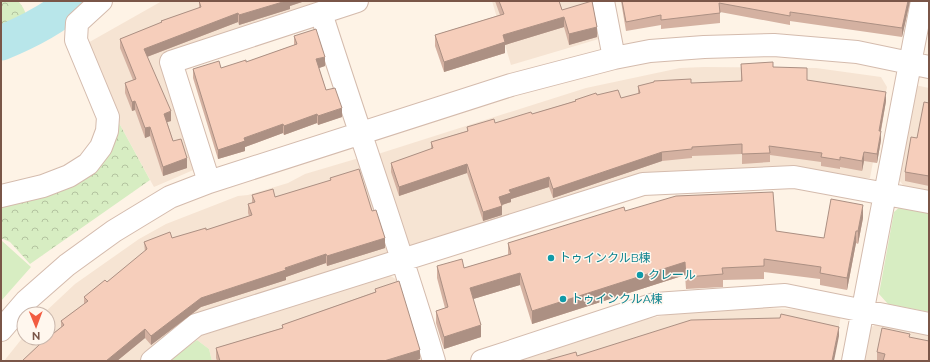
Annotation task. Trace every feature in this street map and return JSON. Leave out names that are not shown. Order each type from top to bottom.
[{"type":"street","points":[[1,196],[43,186],[69,176],[88,164],[101,147],[107,131],[108,117],[76,40],[77,23],[101,1]]},
{"type":"street","points":[[208,182],[171,62],[357,1]]},
{"type":"street","points":[[603,1],[614,58]]},
{"type":"street","points":[[853,361],[884,193],[919,65],[922,1]]},
{"type":"street","points":[[321,13],[359,133],[403,260],[434,361]]},
{"type":"street","points":[[1,330],[26,301],[67,265],[114,231],[170,197],[208,182],[511,85],[614,58],[650,51],[696,48],[774,45],[857,52],[919,65]]},
{"type":"street","points":[[152,361],[196,325],[643,184],[794,177],[929,202]]},
{"type":"street","points":[[482,361],[655,304],[785,295],[929,324]]},
{"type":"shaded area","points":[[162,1],[332,1],[161,57],[198,168],[154,187],[119,123],[86,44]]},
{"type":"shaded area","points":[[492,1],[595,1],[602,38],[511,65]]},
{"type":"shaded area","points":[[680,68],[816,68],[881,77],[887,87],[870,178],[647,175],[417,247],[406,244],[378,154],[586,88]]},
{"type":"shaded area","points":[[915,85],[929,88],[929,192],[905,188],[895,174]]},
{"type":"shaded area","points":[[359,158],[389,250],[385,258],[190,321],[139,361],[4,361],[16,346],[56,346],[56,306],[52,306],[75,284],[139,239],[166,224],[238,196],[248,195],[288,183],[305,174]]},
{"type":"shaded area","points":[[389,275],[399,281],[424,361],[212,361],[209,349],[197,340],[200,336]]},
{"type":"shaded area","points":[[742,307],[807,310],[841,315],[833,361],[512,361],[647,319],[689,310]]},
{"type":"shaded area","points":[[880,323],[929,332],[929,361],[861,361],[867,329]]},
{"type":"green space","points":[[1,1],[18,1],[26,14],[26,20],[23,33],[12,52],[1,57]]},
{"type":"green space","points":[[119,123],[150,180],[30,264],[10,242],[1,238],[1,200],[37,197]]},
{"type":"green space","points":[[902,205],[929,210],[929,312],[888,304],[879,294],[894,212]]},
{"type":"green space","points":[[1,240],[31,267],[1,301]]},
{"type":"green space","points":[[197,340],[209,349],[212,361],[169,361]]},
{"type":"building","points":[[199,1],[286,1],[239,15],[238,13],[144,49],[171,111],[164,114],[173,141],[181,139],[187,158],[163,167],[150,127],[145,128],[135,101],[132,102],[125,83],[136,79],[120,39],[162,22],[161,21],[201,7]]},
{"type":"building","points":[[499,1],[559,1],[562,10],[592,1],[597,27],[569,34],[564,17],[503,35],[505,42],[444,62],[435,35],[504,14]]},
{"type":"building","points":[[622,1],[908,1],[902,28],[790,12],[790,16],[719,3],[720,13],[661,20],[661,15],[626,22]]},
{"type":"building","points":[[316,29],[325,57],[316,59],[326,90],[335,88],[342,108],[318,116],[317,114],[284,126],[283,124],[244,138],[245,141],[218,150],[193,69],[219,61],[221,68],[246,60],[246,62],[297,44],[294,36]]},
{"type":"building","points":[[773,62],[773,67],[807,68],[807,80],[886,92],[879,131],[881,131],[877,154],[864,152],[862,161],[840,157],[840,160],[821,157],[822,153],[769,146],[770,153],[742,154],[742,144],[692,147],[692,149],[662,152],[553,189],[549,177],[509,190],[511,193],[499,197],[502,206],[483,212],[467,164],[399,187],[391,163],[433,148],[431,142],[468,131],[467,127],[494,119],[495,123],[531,112],[532,114],[576,101],[575,100],[596,93],[597,95],[618,90],[621,98],[640,93],[638,86],[654,81],[691,79],[691,83],[742,81],[741,64]]},
{"type":"building","points":[[924,102],[929,103],[929,176],[905,172],[911,137],[917,138]]},
{"type":"building","points":[[359,169],[372,211],[376,210],[385,238],[327,256],[326,254],[285,268],[286,270],[201,298],[151,336],[145,329],[106,361],[22,361],[38,346],[56,346],[56,331],[64,325],[61,321],[88,301],[84,297],[105,280],[107,282],[147,249],[144,242],[170,232],[172,238],[206,228],[206,230],[252,215],[248,204],[255,202],[252,195],[273,189],[275,197],[331,180],[330,178]]},
{"type":"building","points":[[773,192],[776,231],[824,238],[831,199],[863,205],[858,231],[856,231],[847,278],[820,273],[821,267],[764,259],[764,266],[722,268],[723,274],[686,277],[685,262],[532,311],[520,273],[470,288],[481,325],[444,337],[436,311],[448,307],[437,266],[462,259],[464,268],[511,254],[508,243],[624,207],[625,211],[676,196]]},
{"type":"building","points":[[399,281],[420,350],[384,361],[220,361],[216,348],[283,328],[282,325],[376,292],[375,289]]},
{"type":"building","points":[[781,314],[839,327],[832,361],[544,361],[576,352],[577,356],[691,320],[780,318]]},
{"type":"building","points":[[882,328],[910,334],[909,337],[929,341],[929,361],[883,361],[885,354],[877,352]]},
{"type":"waterway","points":[[1,43],[39,25],[74,1]]},
{"type":"place","name":"トゥインクルB棟","points":[[551,258]]},
{"type":"place","name":"クレール","points":[[640,275]]},
{"type":"place","name":"トゥインクルA棟","points":[[563,299]]}]
